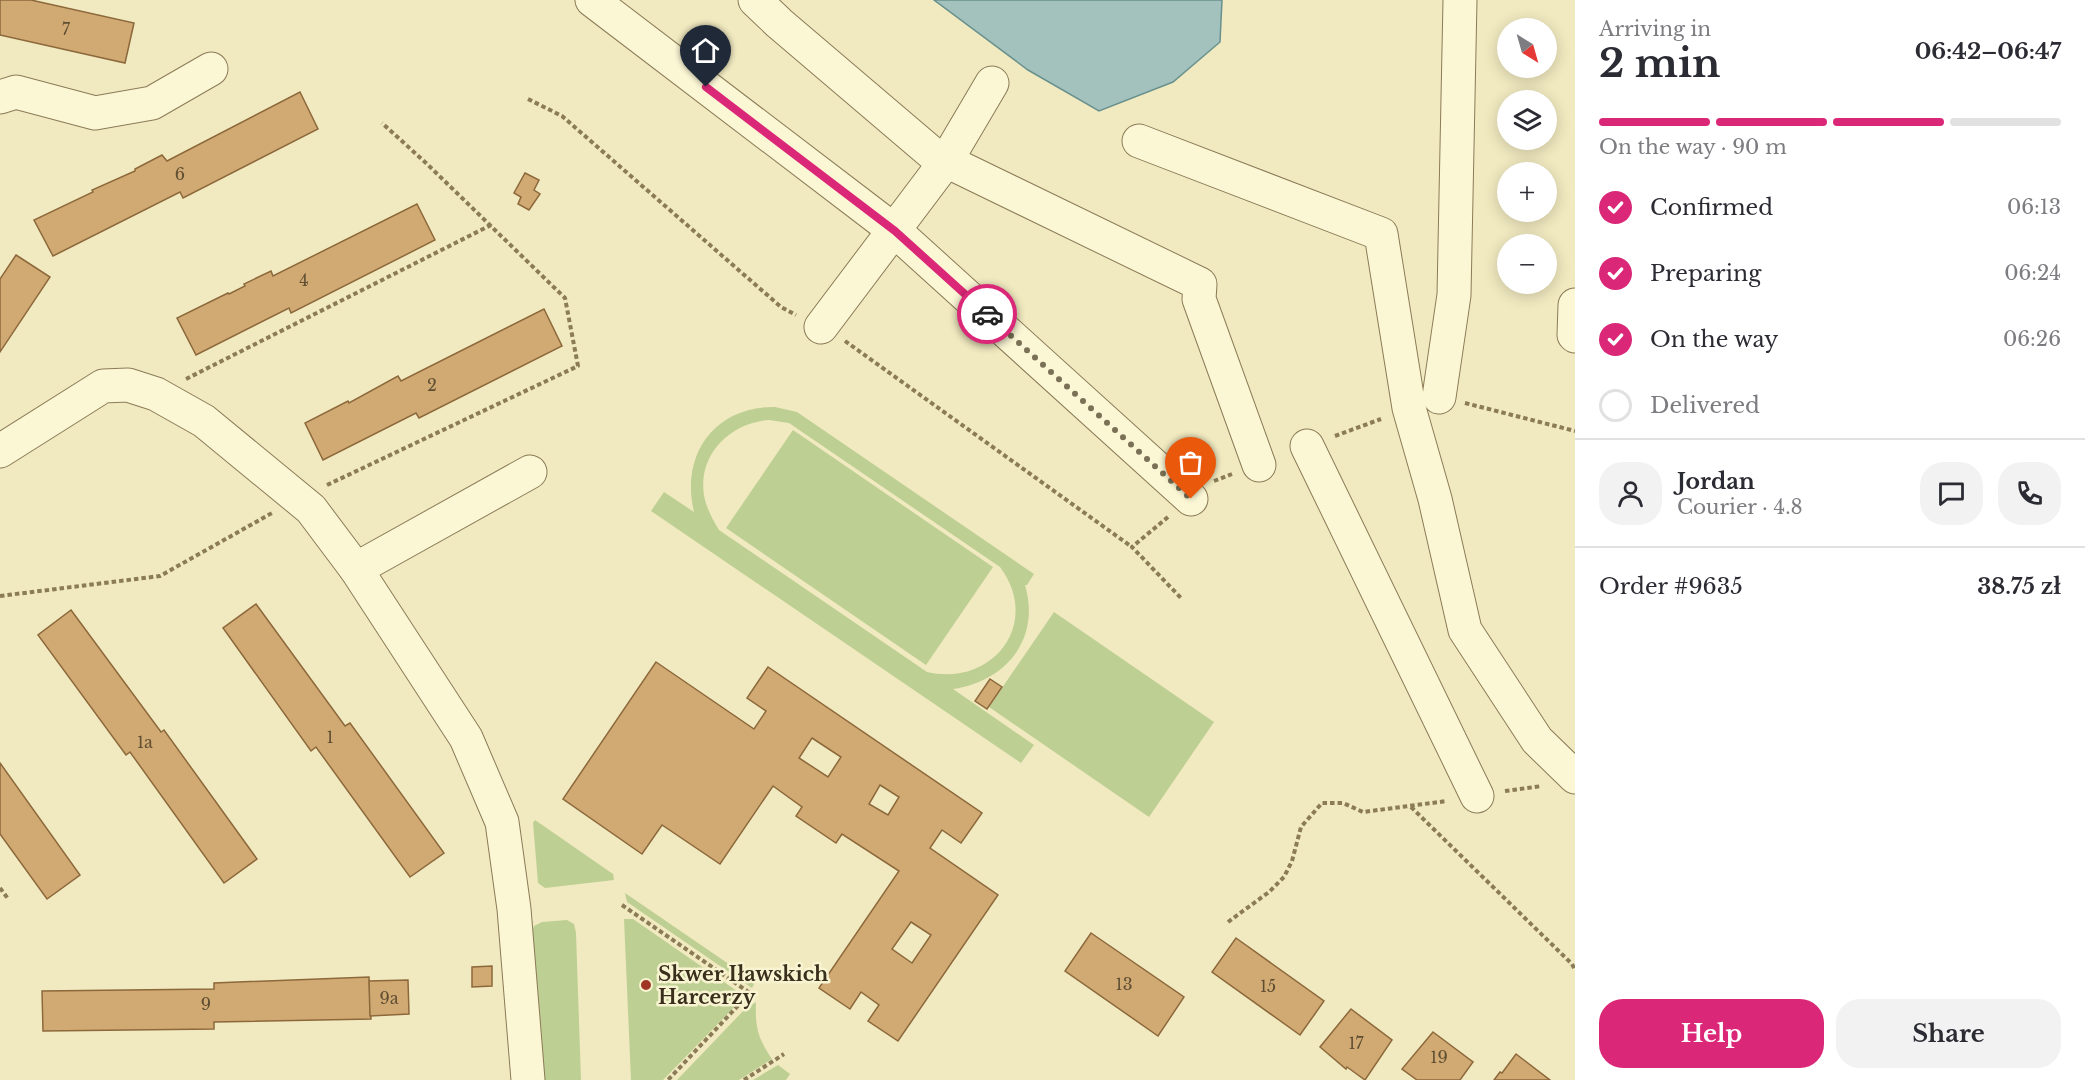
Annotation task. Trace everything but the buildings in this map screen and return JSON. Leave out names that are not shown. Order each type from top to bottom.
[{"type":"street","points":[[592,0],[895,231],[1191,499]]},
{"type":"street","points":[[755,0],[934,155],[1200,284],[1199,299],[1259,465]]},
{"type":"street","points":[[1439,397],[1454,295],[1460,0]]},
{"type":"street","points":[[0,97],[16,92],[95,113],[152,103],[211,69]]},
{"type":"street","points":[[821,327],[946,161],[992,83]]},
{"type":"street","points":[[1139,141],[1381,234],[1409,408],[1435,499],[1466,630],[1564,780]]},
{"type":"street","points":[[1575,305],[1575,336]]},
{"type":"street","points":[[0,451],[103,386],[128,385],[156,394],[204,421],[311,509],[356,569],[466,738],[502,822],[514,909],[528,1080]]},
{"type":"street","points":[[1307,446],[1477,796]]},
{"type":"street","points":[[356,569],[530,472]]},
{"type":"path","points":[[0,596],[160,576],[297,498],[578,366],[565,298],[382,123]]},
{"type":"path","points":[[156,394],[490,225]]},
{"type":"path","points":[[1228,922],[1269,892],[1284,877],[1292,861],[1301,827],[1322,803],[1343,803],[1363,812],[1412,807],[1564,780]]},
{"type":"path","points":[[1412,807],[1572,964],[1575,970]]},
{"type":"path","points":[[0,888],[9,900]]},
{"type":"path","points":[[622,905],[750,993],[668,1080]]},
{"type":"path","points":[[744,1080],[784,1054]]},
{"type":"green space","points":[[775,407],[797,412],[1034,574],[1025,585],[1029,605],[1028,623],[1023,640],[1015,654],[989,677],[953,689],[1034,745],[1021,763],[651,511],[664,492],[694,512],[691,491],[692,471],[707,437],[719,424],[735,415],[754,409]],"holes":[[[769,420],[789,423],[1000,567],[1012,588],[1016,609],[1013,629],[1004,646],[990,660],[972,670],[951,674],[927,672],[719,530],[705,500],[703,485],[710,457],[718,445],[740,428]]]},
{"type":"green space","points":[[793,430],[993,567],[926,665],[726,528]]},
{"type":"green space","points":[[1054,612],[1214,722],[1149,817],[989,707]]},
{"type":"green space","points":[[535,820],[613,874],[614,880],[545,888],[538,883],[533,823]]},
{"type":"green space","points":[[625,893],[755,982],[752,988],[627,902]]},
{"type":"green space","points":[[624,919],[633,919],[737,991],[739,1002],[663,1080],[631,1080]]},
{"type":"green space","points":[[567,920],[574,924],[576,933],[581,1080],[539,1080],[530,938],[534,926],[542,922]]},
{"type":"green space","points":[[756,1002],[758,1032],[772,1059],[739,1080],[677,1080],[745,1009]]},
{"type":"green space","points":[[778,1065],[790,1074],[786,1080],[753,1080]]},
{"type":"water","points":[[934,0],[1222,0],[1220,42],[1173,82],[1099,111],[1028,70]]},
{"type":"way so far","points":[[987,314],[1191,499]]},
{"type":"place","name":"Skwer Iławskich Harcerzy","points":[[646,985]]},
{"type":"route","points":[[706,87],[895,231],[987,314]]}]
